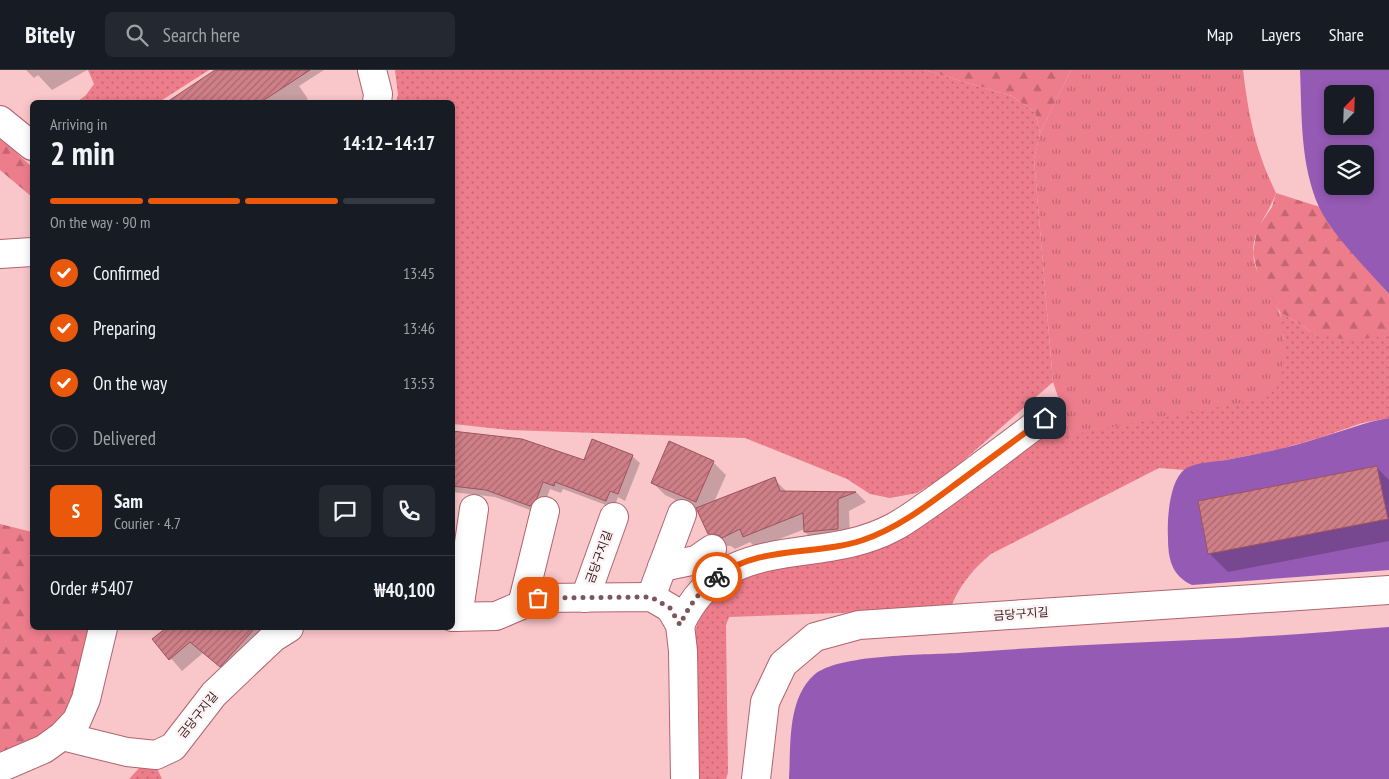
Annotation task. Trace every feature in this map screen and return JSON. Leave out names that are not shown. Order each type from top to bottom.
[{"type":"lane","points":[[372,70],[378,94],[377,100]]},
{"type":"lane","points":[[0,120],[30,144]]},
{"type":"lane","points":[[0,254],[30,252]]},
{"type":"lane","points":[[680,625],[689,607],[702,589],[721,574],[740,564],[766,556],[832,548],[862,540],[894,527],[1045,418]]},
{"type":"lane","name":"금당구지길","points":[[474,510],[455,617],[496,616],[538,598],[651,597]]},
{"type":"lane","points":[[522,605],[545,511]]},
{"type":"lane","points":[[682,514],[651,597],[670,608],[680,625],[683,651],[685,779]]},
{"type":"lane","name":"금당구지길","points":[[585,598],[614,517]]},
{"type":"lane","points":[[662,567],[696,560],[712,549]]},
{"type":"lane","name":"금당구지길","points":[[756,779],[765,702],[783,664],[815,637],[859,625],[1389,590]]},
{"type":"lane","points":[[0,768],[44,749],[62,736],[77,720],[86,699],[103,630]]},
{"type":"lane","name":"금당구지길","points":[[62,736],[127,752],[156,755],[173,747],[214,694],[273,638],[286,630]]},
{"type":"green space","points":[[88,70],[209,70],[162,100],[80,100],[94,84]]},
{"type":"green space","points":[[395,70],[924,70],[1012,96],[1035,112],[1040,133],[1034,159],[1053,382],[948,474],[917,493],[890,498],[870,494],[847,479],[745,438],[509,430],[455,424],[455,100],[397,100],[398,95]]},
{"type":"green space","points":[[924,70],[1071,70],[1040,133],[1035,112],[1012,96]]},
{"type":"green space","points":[[1071,70],[1243,70],[1254,133],[1263,162],[1276,193],[1258,229],[1253,245],[1256,269],[1276,304],[1281,319],[1284,339],[1280,380],[1276,388],[1266,398],[1071,435],[1053,382],[1034,159],[1040,133]]},
{"type":"green space","points":[[0,138],[30,165],[30,195],[0,170]]},
{"type":"green space","points":[[1276,193],[1320,207],[1349,249],[1389,294],[1389,336],[1348,340],[1315,334],[1280,312],[1259,279],[1253,253],[1257,229],[1272,207]]},
{"type":"green space","points":[[1280,312],[1315,334],[1389,336],[1389,418],[1362,423],[1277,450],[1200,465],[1185,470],[1159,468],[991,554],[967,579],[950,609],[729,617],[726,625],[728,773],[726,779],[696,779],[692,651],[697,624],[706,604],[743,573],[913,526],[1065,417],[1071,435],[1284,340]]},
{"type":"green space","points":[[0,524],[30,532],[30,630],[95,630],[72,716],[0,761]]},
{"type":"green space","points":[[141,766],[156,766],[162,779],[129,779]]},
{"type":"shaded area","points":[[1300,70],[1389,70],[1389,294],[1341,241],[1319,207],[1308,174],[1302,122]]},
{"type":"shaded area","points":[[1389,418],[1389,570],[1192,585],[1176,572],[1172,566],[1169,553],[1169,511],[1175,482],[1185,469],[1200,464],[1285,448]]},
{"type":"shaded area","points":[[1389,627],[1389,779],[789,779],[792,724],[799,697],[805,685],[814,675],[826,668],[842,663],[861,659],[904,655],[1238,638]]},
{"type":"building","points":[[215,70],[310,70],[264,100],[170,100]]},
{"type":"building","points":[[455,431],[522,439],[584,460],[592,439],[633,455],[618,494],[610,491],[606,501],[555,482],[554,486],[543,482],[537,498],[530,506],[486,490],[455,486]]},
{"type":"building","points":[[669,441],[714,461],[696,502],[651,483]]},
{"type":"building","points":[[1377,466],[1388,519],[1208,554],[1198,501]]},
{"type":"building","points":[[775,477],[780,491],[856,492],[838,499],[838,529],[804,532],[803,513],[743,537],[740,529],[722,538],[718,535],[708,534],[696,508]]},
{"type":"building","points":[[163,630],[253,630],[220,667],[190,642],[169,660],[152,639]]},
{"type":"way so far","points":[[538,598],[651,597],[670,608],[680,625],[689,607],[702,589],[717,577]]},
{"type":"route","points":[[717,577],[740,564],[766,556],[832,548],[862,540],[894,527],[1045,418]]}]
